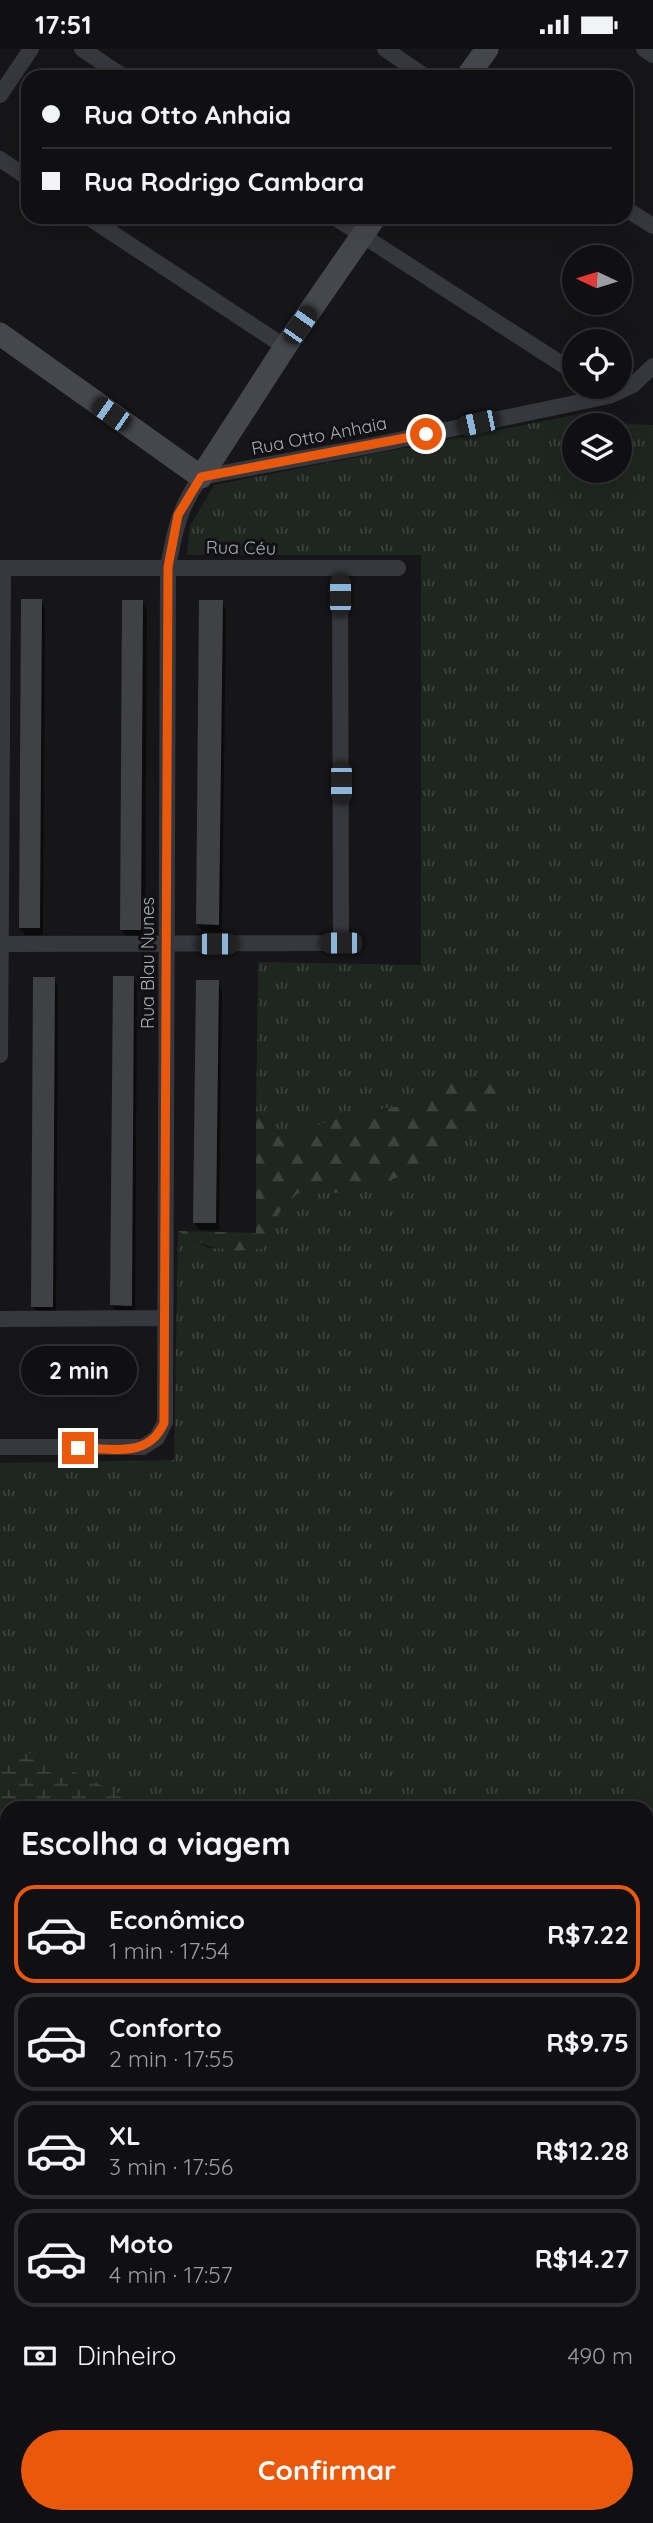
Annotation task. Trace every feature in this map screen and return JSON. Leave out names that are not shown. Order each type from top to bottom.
[{"type":"street","points":[[0,95],[31,49]]},
{"type":"street","points":[[82,49],[114,70]]},
{"type":"street","points":[[385,49],[416,70]]},
{"type":"street","points":[[472,70],[487,49]]},
{"type":"street","points":[[644,49],[653,55]]},
{"type":"street","points":[[0,159],[21,173]]},
{"type":"street","points":[[633,213],[653,226]]},
{"type":"street","points":[[99,224],[285,347]]},
{"type":"street","points":[[0,334],[201,477],[285,347],[369,226],[562,363]]},
{"type":"street","name":"Rua Otto Anhaia","points":[[632,385],[653,366]]},
{"type":"street","name":"Rua Otto Anhaia","points":[[201,477],[374,446],[569,399]]},
{"type":"street","name":"Rua Blau Nunes","points":[[0,1447],[143,1447],[157,1438],[164,1423],[168,567],[178,515],[201,477]]},
{"type":"street","points":[[0,1055],[2,568]]},
{"type":"street","name":"Rua Céu","points":[[2,568],[398,568]]},
{"type":"street","points":[[1,944],[341,943],[340,569]]},
{"type":"street","points":[[0,1319],[164,1318]]},
{"type":"green space","points":[[562,417],[562,483],[632,483],[632,424],[653,425],[653,1801],[134,1801],[38,1754],[0,1753],[0,1463],[174,1460],[178,1231],[208,1248],[261,1249],[279,1213],[298,1193],[352,1191],[479,1079],[450,1079],[402,1106],[346,1114],[307,1130],[280,1134],[267,1112],[256,1117],[258,962],[421,965],[421,555],[187,555],[190,526],[214,485]]},
{"type":"green space","points":[[450,1079],[485,1081],[503,1092],[497,1109],[484,1126],[442,1156],[370,1187],[345,1192],[298,1193],[279,1213],[261,1249],[217,1248],[178,1231],[256,1233],[256,1117],[267,1111],[280,1134],[307,1130],[346,1114],[402,1106]]},
{"type":"green space","points":[[0,1753],[38,1754],[134,1801],[0,1801]]},
{"type":"building","points":[[21,599],[42,599],[40,928],[19,928]]},
{"type":"building","points":[[122,600],[143,600],[141,930],[120,930]]},
{"type":"building","points":[[199,600],[223,600],[219,925],[196,924]]},
{"type":"building","points":[[113,976],[134,976],[132,1306],[110,1305]]},
{"type":"building","points":[[33,977],[55,977],[53,1307],[31,1307]]},
{"type":"building","points":[[196,980],[219,980],[216,1223],[193,1223]]},
{"type":"route","points":[[78,1448],[143,1447],[157,1438],[164,1423],[168,567],[178,515],[186,497],[201,477],[426,434]]}]
